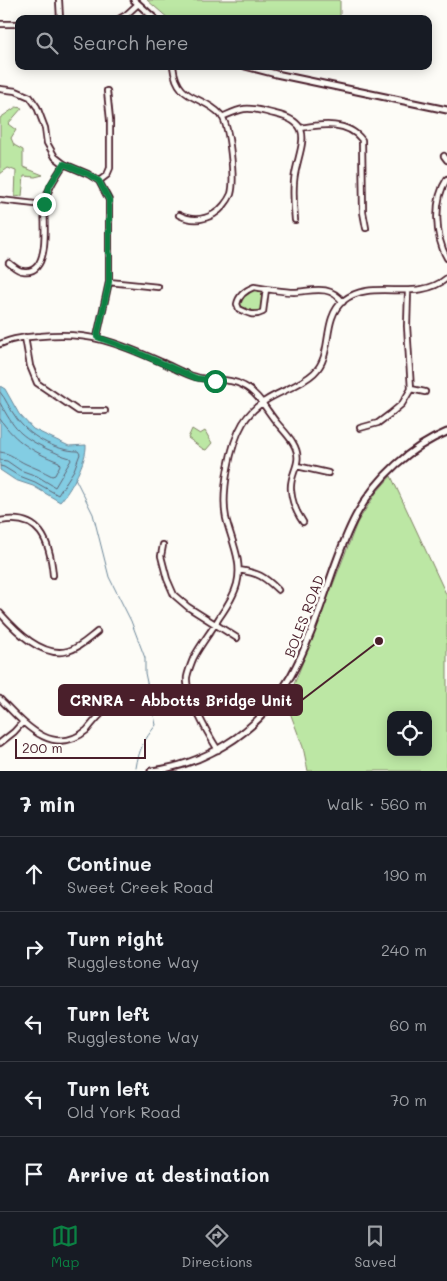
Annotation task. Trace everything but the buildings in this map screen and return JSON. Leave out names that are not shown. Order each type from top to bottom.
[{"type":"street","points":[[59,0],[60,15]]},
{"type":"street","points":[[126,15],[136,2],[151,15]]},
{"type":"street","points":[[0,24],[15,24]]},
{"type":"street","points":[[174,70],[177,84],[188,96],[213,108],[222,117],[227,130],[232,183],[231,194],[218,212],[197,220],[187,219],[179,215]]},
{"type":"street","points":[[260,70],[447,110]]},
{"type":"street","points":[[0,89],[16,91],[30,97],[37,107],[42,119],[47,143],[55,157],[64,164],[99,181],[109,200],[109,282],[97,337]]},
{"type":"street","points":[[99,181],[107,175],[110,168],[110,120],[107,91]]},
{"type":"street","points":[[222,117],[244,108],[287,117],[294,120],[301,128],[301,150],[295,175],[295,220]]},
{"type":"street","points":[[301,128],[325,124],[352,130],[362,140],[363,212],[366,228]]},
{"type":"street","points":[[9,263],[22,271],[31,271],[41,264],[43,255],[44,204],[50,185],[64,164]]},
{"type":"street","points":[[447,179],[441,187],[438,199],[438,236],[447,258]]},
{"type":"street","points":[[0,200],[44,204]]},
{"type":"street","points":[[218,750],[190,699],[187,678],[193,660],[237,586],[239,570],[236,550],[226,517],[224,497],[232,453],[240,430],[245,420],[262,403],[314,373],[323,360],[333,314],[343,302],[357,293],[371,290],[408,291],[428,288],[447,278]]},
{"type":"street","points":[[109,282],[158,288]]},
{"type":"street","points":[[266,289],[262,312],[258,315],[252,315],[239,308],[238,300],[248,289],[254,287],[293,292],[325,290],[337,295],[343,302]]},
{"type":"street","points":[[360,428],[378,423],[402,404],[409,395],[411,389],[408,291]]},
{"type":"street","points":[[0,344],[25,337],[62,334],[97,337],[196,378],[234,381],[243,385],[262,403],[293,443],[298,454],[298,466],[292,476],[291,489],[295,509],[303,522]]},
{"type":"street","points":[[25,337],[30,366],[37,383],[78,411],[105,411]]},
{"type":"street","points":[[411,389],[425,392]]},
{"type":"street","name":"BOLES ROAD","points":[[151,771],[184,764],[218,750],[251,727],[273,704],[288,682],[303,652],[357,514],[386,475],[408,455],[447,432]]},
{"type":"street","points":[[298,466],[328,473]]},
{"type":"street","points":[[0,521],[20,520],[37,526],[45,540],[52,575]]},
{"type":"street","points":[[163,545],[161,556],[167,579],[174,595],[188,607],[237,638]]},
{"type":"street","points":[[239,570],[254,572],[265,577],[278,590]]},
{"type":"street","points":[[0,613],[32,643],[46,651],[57,653],[69,651],[80,646],[97,632]]},
{"type":"street","points":[[0,699],[23,722],[44,738],[63,740],[74,737],[86,730],[100,715]]},
{"type":"street","points":[[0,743],[23,722]]},
{"type":"green space","points":[[147,0],[340,0],[340,15],[164,15]]},
{"type":"green space","points":[[16,107],[22,108],[8,124],[16,130],[11,138],[14,145],[23,150],[23,167],[43,175],[35,177],[24,176],[22,196],[15,197],[16,171],[8,168],[0,174],[0,118]]},
{"type":"green space","points":[[252,290],[260,291],[262,294],[261,308],[257,312],[239,305],[241,298]]},
{"type":"green space","points":[[192,429],[200,434],[205,431],[212,443],[206,450],[188,438]]},
{"type":"green space","points":[[391,476],[447,596],[447,771],[308,771],[303,747],[286,702],[357,523],[376,493]]},
{"type":"water","points":[[0,386],[5,389],[19,414],[33,429],[69,446],[86,445],[84,459],[77,475],[60,502],[33,486],[15,480],[0,470]]},
{"type":"waterway","points":[[75,478],[93,514],[109,577],[131,621],[145,658],[145,673],[156,725],[143,745],[136,768]]},
{"type":"place","name":"CRNRA - Abbotts Bridge Unit","points":[[379,641]]},
{"type":"route","points":[[44,204],[50,185],[64,164],[99,181],[109,200],[109,282],[97,337],[196,378],[215,381]]}]
